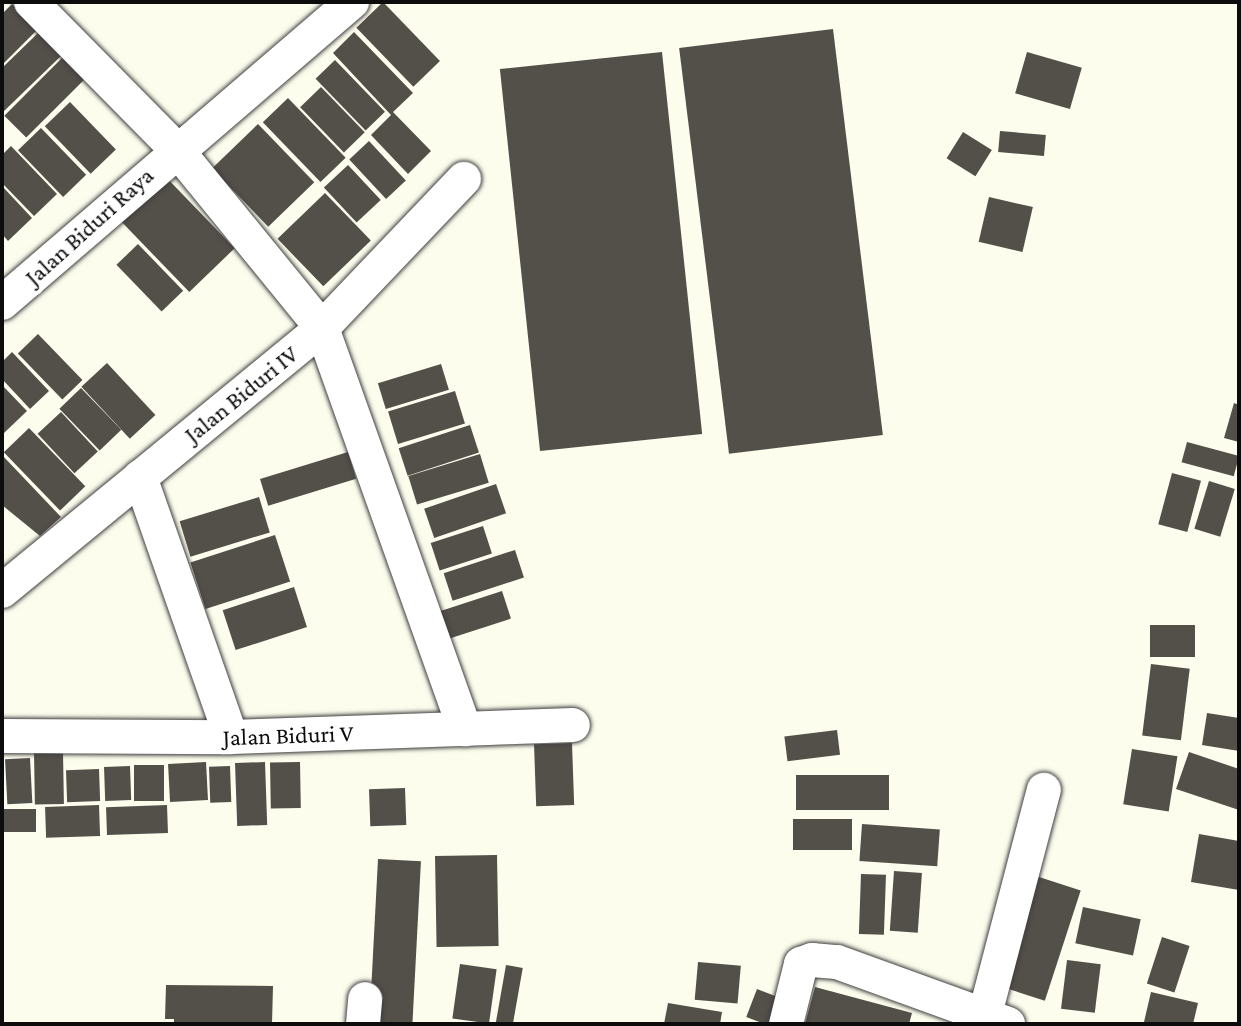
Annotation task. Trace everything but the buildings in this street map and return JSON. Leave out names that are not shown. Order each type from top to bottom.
[{"type":"street","points":[[31,2],[176,149],[322,328],[465,729]]},
{"type":"street","name":"Jalan Biduri Raya","points":[[2,303],[176,149],[352,2]]},
{"type":"street","name":"Jalan Biduri IV","points":[[2,591],[322,328],[464,179]]},
{"type":"street","points":[[140,477],[231,737]]},
{"type":"street","name":"Jalan Biduri V","points":[[2,736],[231,737],[573,725]]},
{"type":"street","points":[[786,1024],[801,964],[812,960],[837,962],[996,1021],[1044,790]]}]
